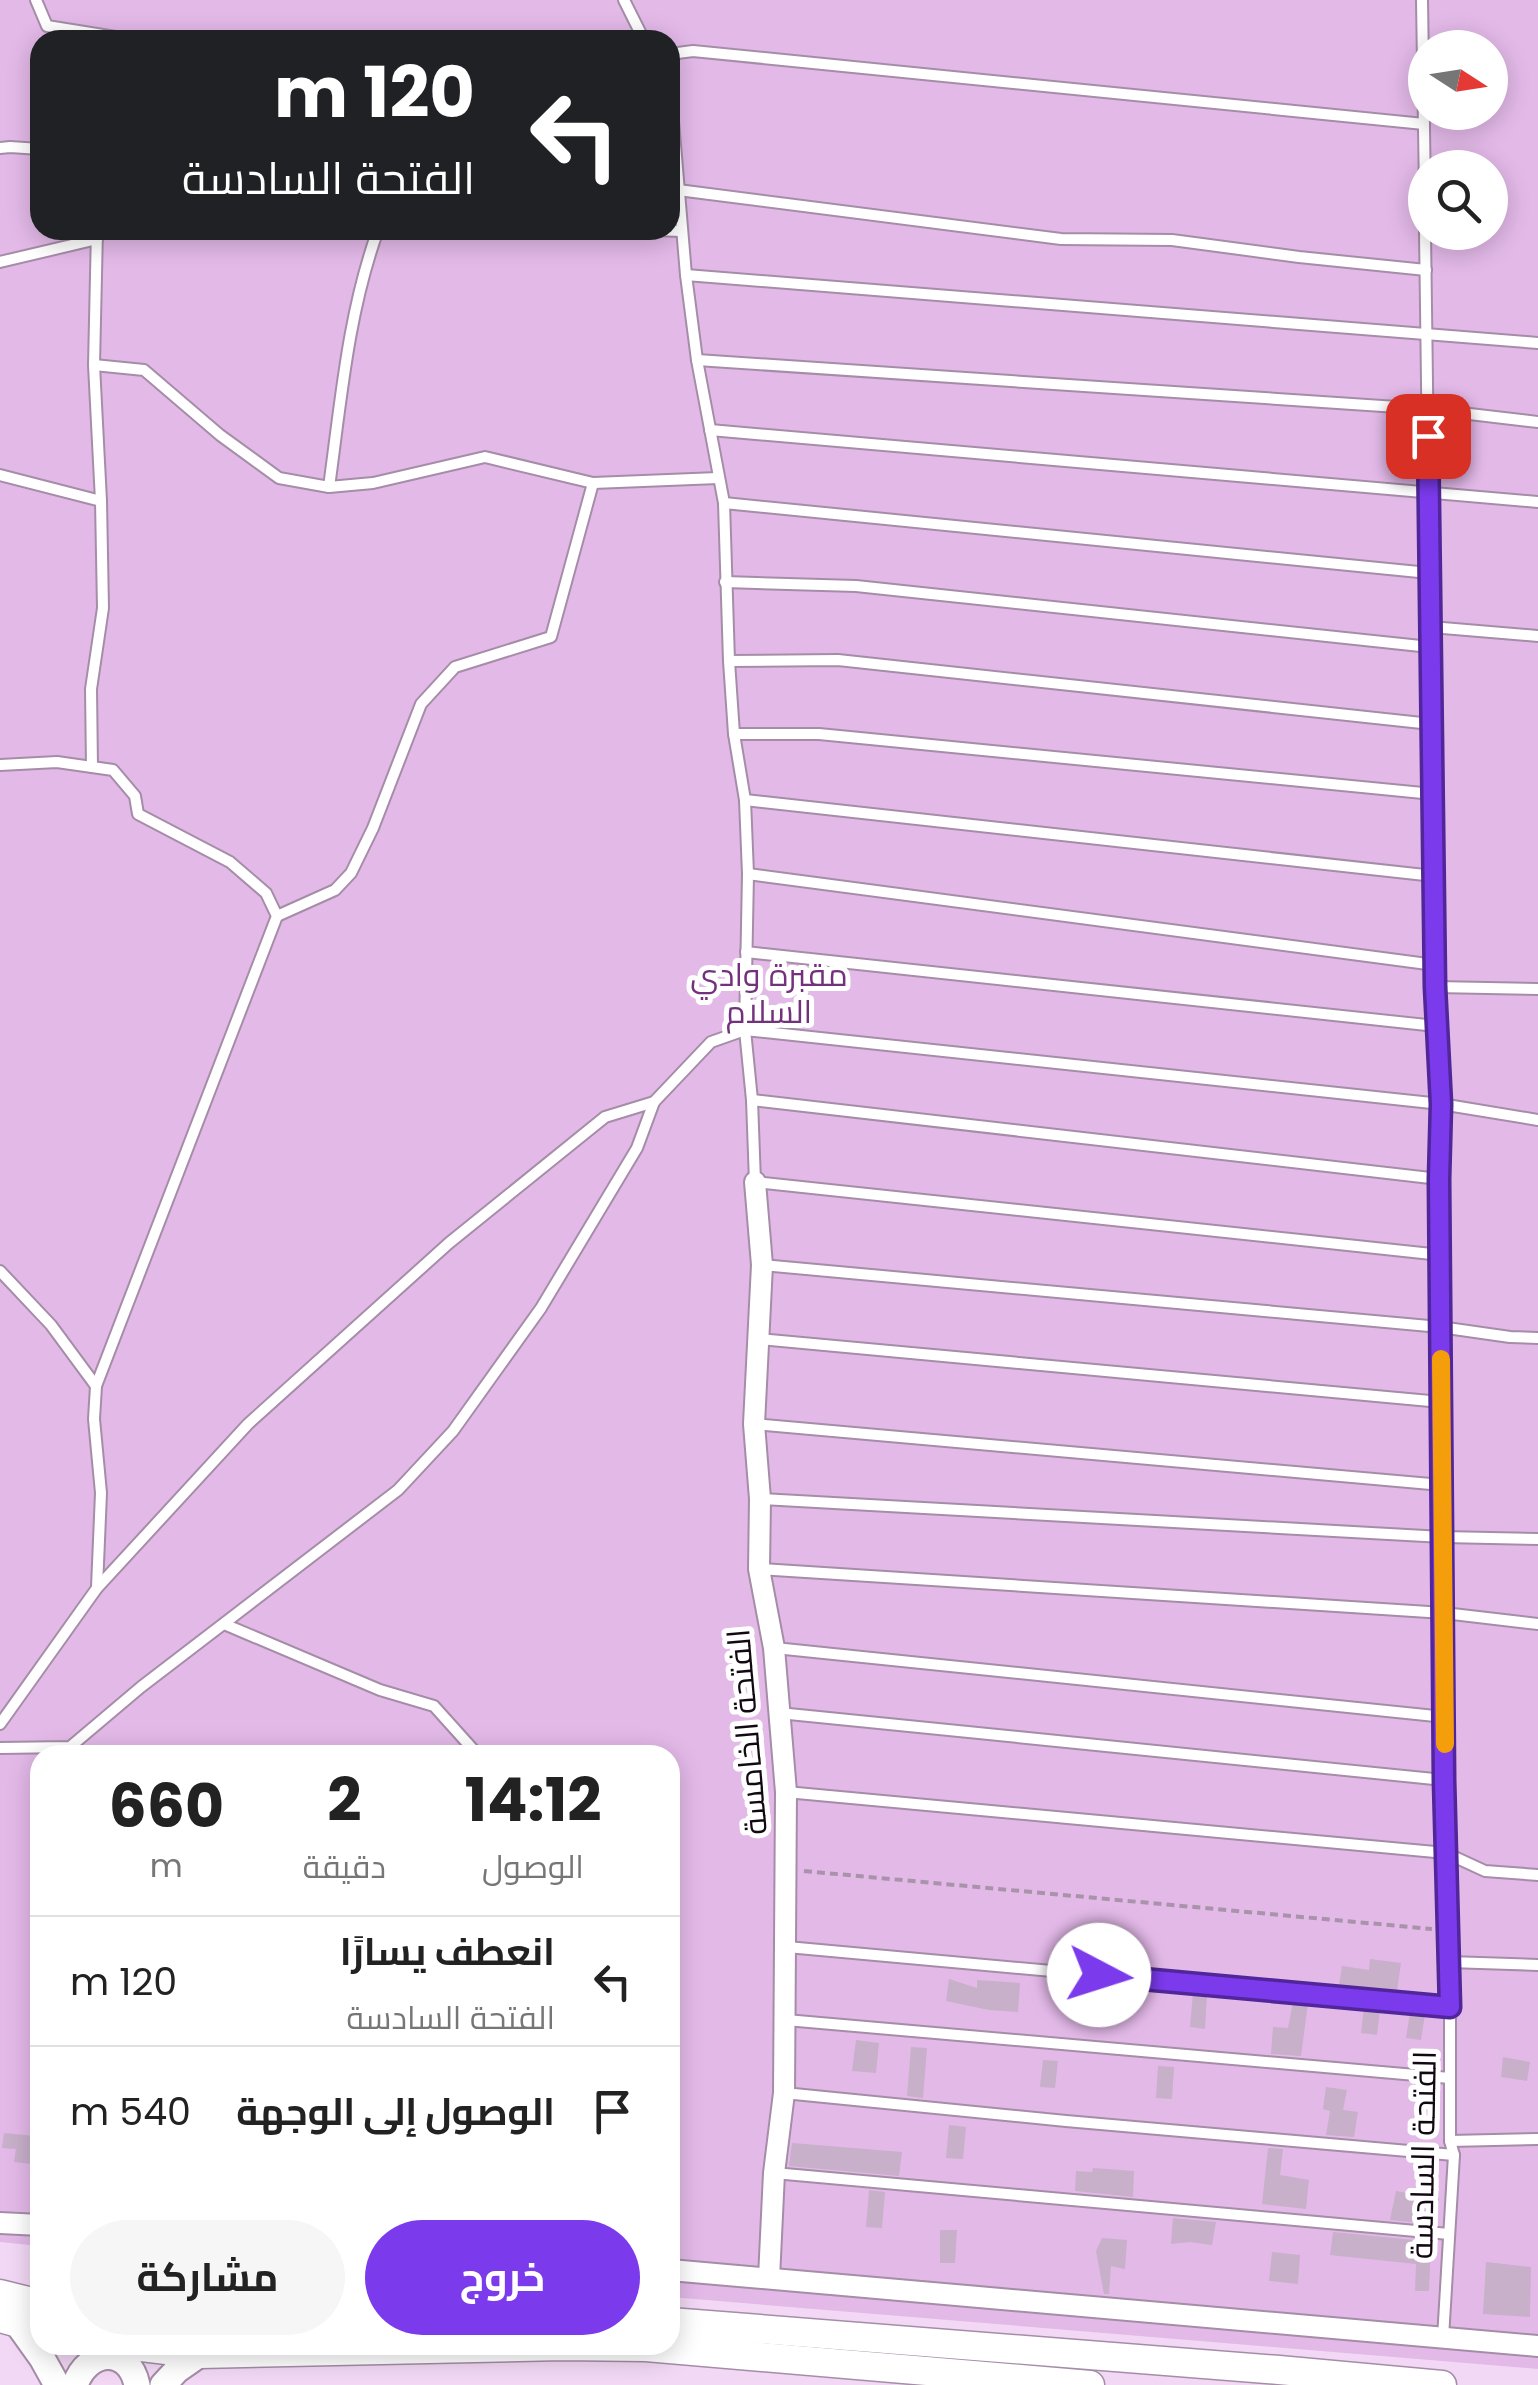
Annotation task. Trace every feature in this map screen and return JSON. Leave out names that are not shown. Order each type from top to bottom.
[{"type":"main road","points":[[680,2323],[1442,2385]]},
{"type":"main road","points":[[680,2350],[1090,2385]]},
{"type":"street","name":"الفتحة الخامسة","points":[[756,1182],[762,1264],[754,1424],[760,1499],[758,1569],[774,1648],[786,1792],[784,2093],[774,2173],[770,2278]]},
{"type":"street","points":[[0,2223],[30,2224]]},
{"type":"street","points":[[680,2271],[1538,2346]]},
{"type":"street","points":[[41,2355],[57,2385]]},
{"type":"street","points":[[163,2385],[199,2355]]},
{"type":"street","points":[[75,2385],[89,2362],[110,2357],[130,2367],[137,2385]]},
{"type":"lane","points":[[36,0],[46,26],[71,30]]},
{"type":"lane","points":[[624,0],[639,30]]},
{"type":"lane","points":[[1422,0],[1422,30]]},
{"type":"lane","points":[[680,53],[1408,122]]},
{"type":"lane","points":[[0,148],[30,148]]},
{"type":"lane","points":[[680,190],[1061,239],[1172,240],[1426,270]]},
{"type":"lane","points":[[680,210],[698,360],[724,502],[734,734],[745,800],[746,1030],[756,1182],[1441,1255]]},
{"type":"lane","points":[[0,262],[79,240]]},
{"type":"lane","points":[[92,767],[92,689],[103,608],[94,365],[97,240]]},
{"type":"lane","points":[[329,487],[349,338],[374,240]]},
{"type":"lane","name":"الفتحة السادسة","points":[[1426,250],[1435,987],[1441,1104],[1444,1780],[1450,2141],[1454,2155],[1443,2338]]},
{"type":"lane","points":[[686,274],[1538,344]]},
{"type":"lane","points":[[698,360],[1427,409],[1538,422]]},
{"type":"lane","points":[[94,365],[144,370],[220,435],[279,478],[329,487],[373,483],[485,457],[593,483],[718,478]]},
{"type":"lane","points":[[710,430],[1538,502]]},
{"type":"lane","points":[[0,475],[101,500]]},
{"type":"lane","points":[[97,1588],[101,1493],[94,1420],[96,1386],[277,916],[335,890],[351,873],[421,704],[455,667],[551,638],[593,483]]},
{"type":"lane","points":[[724,502],[1429,572]]},
{"type":"lane","points":[[726,582],[856,586],[1430,646]]},
{"type":"lane","points":[[1431,628],[1538,636]]},
{"type":"lane","points":[[729,661],[838,660],[1431,724]]},
{"type":"lane","points":[[734,734],[819,734],[1433,794]]},
{"type":"lane","points":[[0,765],[56,762],[113,770],[135,796],[138,814],[230,862],[266,892],[277,916]]},
{"type":"lane","points":[[745,800],[1434,876]]},
{"type":"lane","points":[[748,874],[1435,966]]},
{"type":"lane","points":[[746,952],[1436,1026]]},
{"type":"lane","points":[[1435,987],[1538,989]]},
{"type":"lane","points":[[72,1745],[141,1687],[398,1490],[453,1431],[541,1308],[636,1148],[654,1102],[712,1042],[746,1030],[1441,1104],[1538,1120]]},
{"type":"lane","points":[[752,1100],[1439,1179]]},
{"type":"lane","points":[[0,1724],[97,1588],[248,1424],[449,1243],[604,1117],[654,1102]]},
{"type":"lane","points":[[762,1264],[1538,1338]]},
{"type":"lane","points":[[0,1272],[51,1325],[96,1386]]},
{"type":"lane","points":[[760,1339],[1442,1402]]},
{"type":"lane","points":[[754,1424],[1442,1485]]},
{"type":"lane","points":[[760,1499],[1538,1539]]},
{"type":"lane","points":[[758,1569],[1444,1613],[1538,1624]]},
{"type":"lane","points":[[224,1624],[380,1690],[434,1706],[469,1745]]},
{"type":"lane","points":[[774,1648],[1445,1717]]},
{"type":"lane","points":[[778,1712],[1444,1780]]},
{"type":"lane","points":[[0,1748],[30,1748]]},
{"type":"lane","points":[[786,1792],[1446,1853],[1484,1871],[1538,1875]]},
{"type":"lane","points":[[786,1947],[1450,2007]]},
{"type":"lane","points":[[1448,1962],[1538,1966]]},
{"type":"lane","points":[[786,2020],[1450,2078]]},
{"type":"lane","points":[[784,2093],[1454,2155]]},
{"type":"lane","points":[[1450,2141],[1538,2139]]},
{"type":"lane","points":[[774,2173],[1449,2234]]},
{"type":"path","points":[[786,1870],[1447,1930]]},
{"type":"green space","name":"مقبرة وادي السلام","points":[[0,0],[1538,0],[1538,2369],[680,2298],[680,1745],[30,1745],[30,2245],[0,2242]]},
{"type":"building","points":[[1370,1959],[1401,1963],[1397,1991],[1366,1991],[1339,1985],[1342,1966],[1369,1970]]},
{"type":"building","points":[[949,1979],[977,1988],[977,1980],[1020,1983],[1018,2012],[946,2001]]},
{"type":"building","points":[[1193,1993],[1207,1994],[1205,2029],[1190,2027]]},
{"type":"building","points":[[1293,2002],[1308,2003],[1301,2056],[1271,2054],[1273,2027],[1288,2028]]},
{"type":"building","points":[[1364,2008],[1380,2010],[1377,2035],[1361,2033]]},
{"type":"building","points":[[1410,2012],[1425,2014],[1421,2040],[1406,2038]]},
{"type":"building","points":[[856,2040],[879,2043],[876,2073],[852,2071]]},
{"type":"building","points":[[911,2047],[927,2048],[923,2098],[907,2096]]},
{"type":"building","points":[[1503,2057],[1530,2062],[1527,2081],[1501,2077]]},
{"type":"building","points":[[1043,2060],[1058,2061],[1055,2088],[1040,2087]]},
{"type":"building","points":[[1158,2066],[1174,2067],[1172,2099],[1156,2098]]},
{"type":"building","points":[[1326,2087],[1347,2090],[1343,2110],[1358,2112],[1354,2137],[1326,2135],[1330,2111],[1323,2109]]},
{"type":"building","points":[[949,2125],[966,2127],[963,2159],[946,2158]]},
{"type":"building","points":[[4,2133],[30,2136],[30,2164],[14,2162],[16,2149],[2,2148]]},
{"type":"building","points":[[792,2143],[902,2152],[899,2176],[789,2166]]},
{"type":"building","points":[[1268,2148],[1283,2149],[1280,2175],[1309,2180],[1306,2209],[1262,2204]]},
{"type":"building","points":[[1093,2168],[1134,2171],[1133,2197],[1075,2191],[1076,2171],[1092,2172]]},
{"type":"building","points":[[869,2190],[885,2192],[882,2228],[866,2227]]},
{"type":"building","points":[[1396,2191],[1439,2199],[1434,2224],[1390,2220]]},
{"type":"building","points":[[1173,2218],[1216,2222],[1212,2245],[1171,2244]]},
{"type":"building","points":[[940,2230],[957,2230],[955,2263],[940,2263]]},
{"type":"building","points":[[1333,2232],[1425,2241],[1424,2245],[1431,2245],[1429,2291],[1415,2291],[1416,2264],[1330,2255]]},
{"type":"building","points":[[1102,2238],[1127,2240],[1125,2269],[1111,2266],[1109,2294],[1104,2294],[1096,2251]]},
{"type":"building","points":[[1272,2252],[1300,2255],[1298,2284],[1269,2281]]},
{"type":"building","points":[[1486,2262],[1531,2267],[1530,2317],[1483,2314]]},
{"type":"slow traffic","points":[[1441,1359],[1445,1744]]},
{"type":"route","points":[[1099,1975],[1450,2007],[1444,1780],[1441,1104],[1435,987],[1428,436]]}]
